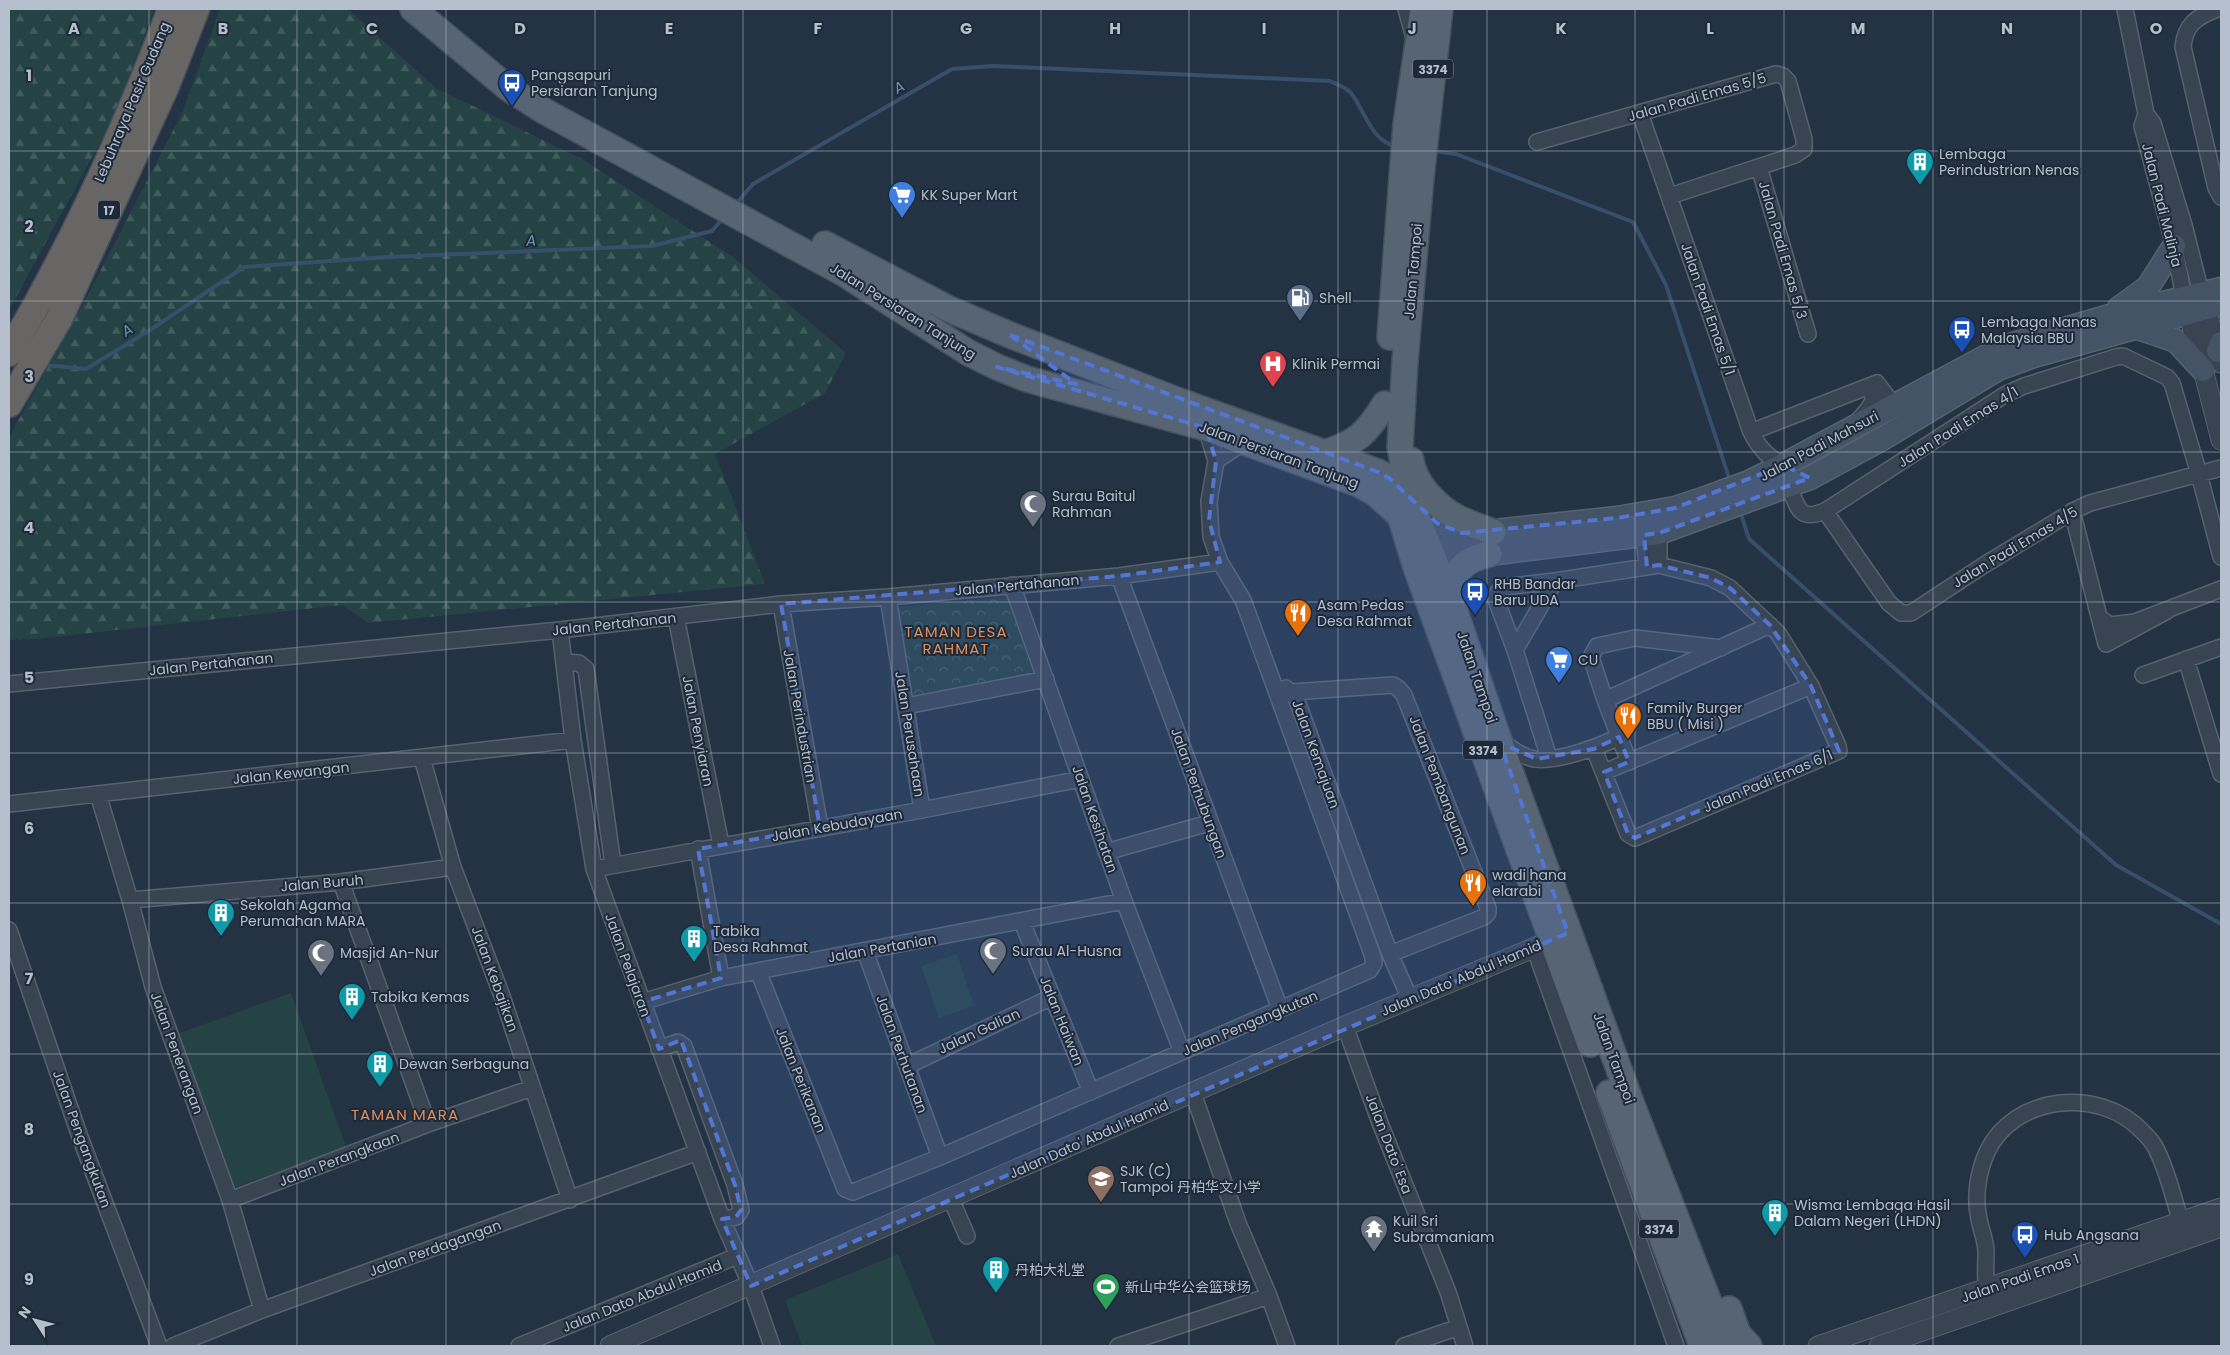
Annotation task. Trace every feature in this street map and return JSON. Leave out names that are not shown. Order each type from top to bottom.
[{"type":"highway","name":"Lebuhraya Pasir Gudang","points":[[9,354],[37,305],[83,215],[148,72],[172,9]]},
{"type":"highway","name":"Lebuhraya Pasir Gudang","points":[[9,404],[59,318],[166,86],[196,9]]},
{"type":"main road","name":"Jalan Persiaran Tanjung","points":[[413,9],[508,88],[544,111],[843,273],[961,348],[997,367],[1028,379],[1206,428],[1359,484],[1404,507]]},
{"type":"main road","name":"Jalan Persiaran Tanjung","points":[[438,9],[497,61],[554,99],[912,290],[1010,335],[1179,401],[1389,478]]},
{"type":"main road","name":"Jalan Tampoi","points":[[1423,9],[1417,52],[1416,126],[1411,178],[1385,404],[1384,442],[1389,478],[1404,507],[1420,549],[1551,940],[1702,1346]]},
{"type":"main road","name":"Jalan Tampoi","points":[[1416,126],[1440,9]]},
{"type":"main road","name":"Jalan Tampoi","points":[[1404,507],[1400,447],[1411,178]]},
{"type":"main road","points":[[2106,316],[2148,287],[2174,246]]},
{"type":"main road","name":"Jalan Padi Mahsuri","points":[[1750,491],[1783,465],[2013,344],[2106,316],[2204,301]]},
{"type":"main road","name":"Jalan Padi Mahsuri","points":[[1404,507],[1448,529],[1491,543],[1652,534],[1710,506],[1750,491],[1789,487],[1810,478],[1882,439],[1998,369],[2034,356],[2138,328],[2204,301]]},
{"type":"main road","points":[[2138,328],[2216,357]]},
{"type":"main road","points":[[997,367],[1030,375],[1037,374],[1044,369],[1044,364],[1041,360],[1010,335]]},
{"type":"main road","points":[[1405,361],[1411,390],[1408,439],[1416,477],[1434,500],[1491,543],[1460,568],[1456,574],[1453,606]]},
{"type":"main road","points":[[1323,453],[1345,447],[1356,439],[1374,422],[1385,404]]},
{"type":"main road","points":[[1334,475],[1362,494],[1420,549]]},
{"type":"main road","name":"Jalan Padi Mahsuri","points":[[1420,549],[1441,548],[1455,552],[1617,518],[1675,508],[1710,506]]},
{"type":"main road","name":"Jalan Tampoi","points":[[1420,549],[1453,606],[1497,736],[1551,940],[1656,1166],[1726,1346]]},
{"type":"main road","points":[[1656,1166],[1678,1182],[1684,1191],[1738,1334],[1749,1346]]},
{"type":"street","points":[[1406,9],[1417,52]]},
{"type":"street","name":"Jalan Padi Malinja","points":[[2125,9],[2146,114],[2153,123],[2184,225],[2204,301]]},
{"type":"street","points":[[2216,9],[2194,19],[2184,37],[2183,48],[2216,188],[2221,198]]},
{"type":"street","name":"Jalan Padi Emas 5/5","points":[[1537,142],[1776,74],[1783,76],[1788,81],[1802,131],[1804,149],[1796,155],[1759,167]]},
{"type":"street","name":"Jalan Padi Emas 5/1","points":[[1640,113],[1751,432],[1763,451],[1783,465],[1810,478]]},
{"type":"street","name":"Jalan Padi Malinja","points":[[2146,114],[2142,126],[2174,246],[2204,301]]},
{"type":"street","points":[[1670,196],[1759,167]]},
{"type":"street","name":"Jalan Padi Emas 5/3","points":[[1759,167],[1808,334]]},
{"type":"street","points":[[2204,301],[2216,357],[2221,440]]},
{"type":"street","name":"Jalan Padi Emas 4/1","points":[[1825,511],[2006,394],[2024,386],[2122,356],[2167,377],[2172,383],[2221,557]]},
{"type":"street","points":[[1751,432],[1873,384]]},
{"type":"street","points":[[1873,384],[1897,404]]},
{"type":"street","points":[[1846,432],[1874,400],[1873,384]]},
{"type":"street","points":[[1206,428],[1216,461],[1209,501],[1211,537],[1220,562],[1243,600],[1271,680]]},
{"type":"street","points":[[1216,461],[1244,442]]},
{"type":"street","name":"Jalan Padi Emas 4/5","points":[[1825,511],[1889,603],[1901,613],[1911,613],[2072,511],[2090,503],[2221,468]]},
{"type":"street","points":[[1789,487],[1799,509],[1806,515],[1813,516],[1825,511]]},
{"type":"street","points":[[2072,511],[2106,644],[2167,611]]},
{"type":"street","points":[[1652,534],[1653,566]]},
{"type":"street","name":"Jalan Pertahanan","points":[[9,684],[560,630],[781,604],[888,598],[1119,576],[1220,562]]},
{"type":"street","name":"Jalan Padi Emas 6/1","points":[[1550,758],[1496,600],[1498,592],[1504,587],[1653,566],[1711,578],[1730,588],[1770,625],[1778,634],[1811,686],[1838,746],[1838,751],[1635,838],[1628,834],[1594,748]]},
{"type":"street","name":"Jalan Perhubungan","points":[[1119,576],[1209,823],[1280,1010]]},
{"type":"street","points":[[1514,650],[1556,581]]},
{"type":"street","name":"Jalan Kesihatan","points":[[1012,585],[1106,852],[1182,1052]]},
{"type":"street","points":[[2100,618],[2105,624],[2135,622],[2221,589]]},
{"type":"street","name":"Jalan Perusahaan","points":[[888,598],[922,810]]},
{"type":"street","name":"Jalan Perindustrian","points":[[781,604],[820,828]]},
{"type":"street","name":"Jalan Penyiaran","points":[[676,617],[721,845]]},
{"type":"street","points":[[1605,700],[1770,625]]},
{"type":"street","name":"Jalan Pelajaran","points":[[560,630],[573,740],[594,869],[722,1219],[751,1286],[772,1346]]},
{"type":"street","points":[[1629,762],[1591,657],[1597,646],[1635,638],[1721,648]]},
{"type":"street","points":[[2143,675],[2221,647]]},
{"type":"street","points":[[2186,660],[2221,774]]},
{"type":"street","points":[[565,662],[579,663],[586,669],[613,865]]},
{"type":"street","points":[[906,706],[1046,678]]},
{"type":"street","name":"Jalan Kemajuan","points":[[1271,680],[1292,692],[1296,698],[1390,954],[1410,1000]]},
{"type":"street","name":"Jalan Pengangkutan","points":[[845,1188],[853,1192],[940,1157],[1370,970],[1374,963],[1271,680]]},
{"type":"street","name":"Jalan Pembangunan","points":[[1292,692],[1393,686],[1399,688],[1404,695],[1488,908],[1488,913],[1484,917],[1390,954]]},
{"type":"street","points":[[1604,772],[1811,686]]},
{"type":"street","points":[[1497,736],[1526,757],[1537,759],[1594,748],[1619,737]]},
{"type":"street","name":"Jalan Kewangan","points":[[9,804],[573,740]]},
{"type":"street","name":"Jalan Kebajikan","points":[[422,758],[453,867],[502,996],[570,1200]]},
{"type":"street","name":"Jalan Kebudayaan","points":[[594,869],[922,810],[1081,779]]},
{"type":"street","name":"Jalan Penerangan","points":[[98,794],[130,900],[153,987],[230,1200],[262,1310]]},
{"type":"street","points":[[1106,852],[1209,823]]},
{"type":"street","points":[[698,849],[721,978]]},
{"type":"street","name":"Jalan Buruh","points":[[130,900],[341,882],[453,867]]},
{"type":"street","points":[[341,882],[428,1124]]},
{"type":"street","name":"Jalan Pertanian","points":[[642,1002],[721,978],[1124,901]]},
{"type":"street","name":"Jalan Haiwan","points":[[1022,922],[1090,1092]]},
{"type":"street","name":"Jalan Pengangkutan","points":[[9,930],[80,1137],[159,1346]]},
{"type":"street","points":[[1551,940],[1676,1346]]},
{"type":"street","name":"Jalan Dato' Abdul Hamid","points":[[610,1346],[1345,1026],[1551,940]]},
{"type":"street","name":"Jalan Perhutanan","points":[[865,951],[940,1157]]},
{"type":"street","name":"Jalan Perikanan","points":[[758,971],[845,1188]]},
{"type":"street","name":"Jalan Galian","points":[[907,1066],[1052,997]]},
{"type":"street","name":"Jalan Dato' Esa","points":[[1345,1026],[1380,1123],[1448,1292],[1465,1346]]},
{"type":"street","points":[[659,1049],[678,1042],[684,1046],[728,1167],[741,1210],[736,1217],[722,1219]]},
{"type":"street","name":"Jalan Perangkaan","points":[[230,1200],[428,1124],[532,1088]]},
{"type":"street","points":[[1193,1093],[1238,1223],[1269,1296],[1287,1346]]},
{"type":"street","points":[[1992,1308],[1986,1289],[1984,1270],[1986,1252],[1978,1218],[1977,1193],[1983,1162],[2000,1132],[2019,1116],[2062,1102],[2090,1105],[2114,1111],[2134,1122],[2154,1144],[2183,1231]]},
{"type":"street","name":"Jalan Perdagangan","points":[[173,1346],[262,1310],[570,1200],[698,1152]]},
{"type":"street","points":[[951,1199],[967,1236]]},
{"type":"street","name":"Jalan Padi Emas 1","points":[[1879,1346],[1992,1308],[2183,1231],[2221,1208]]},
{"type":"street","name":"Jalan Padi Emas 1","points":[[1818,1346],[1986,1289],[2183,1231],[2221,1227]]},
{"type":"street","name":"Jalan Dato Abdul Hamid","points":[[519,1346],[737,1256]]},
{"type":"street","points":[[1118,1346],[1269,1296]]},
{"type":"street","points":[[1404,1346],[1459,1328]]},
{"type":"highlighted area","points":[[1010,335],[1378,472],[1389,478],[1437,523],[1462,533],[1617,518],[1675,508],[1783,465],[1810,478],[1659,533],[1644,535],[1647,567],[1659,565],[1711,578],[1730,588],[1770,625],[1811,686],[1839,751],[1635,838],[1628,834],[1604,772],[1629,762],[1619,737],[1594,749],[1537,759],[1500,743],[1568,933],[751,1286],[722,1219],[736,1217],[741,1210],[735,1185],[681,1040],[659,1049],[642,1002],[721,978],[698,849],[820,828],[781,604],[1119,576],[1220,562],[1209,520],[1216,461],[1206,428],[997,367],[1076,384]]},
{"type":"green space","points":[[9,9],[154,9],[115,115],[9,310]]},
{"type":"green space","points":[[220,9],[348,9],[436,88],[582,159],[733,257],[846,353],[825,393],[715,454],[765,584],[368,623],[342,605],[37,639],[9,640],[9,437],[80,310],[182,113]]},
{"type":"green space","points":[[1008,597],[1033,673],[910,696],[898,607]]},
{"type":"green space","points":[[957,954],[974,1006],[939,1018],[921,966]]},
{"type":"green space","points":[[291,993],[346,1147],[233,1188],[177,1034]]},
{"type":"green space","points":[[898,1254],[936,1346],[802,1346],[785,1300]]},
{"type":"waterway","points":[[735,205],[753,184],[952,69],[993,66],[1330,81],[1349,91],[1375,132],[1388,144],[1396,146]]},
{"type":"waterway","points":[[1433,151],[1456,154],[1633,222],[1666,285],[1730,481]]},
{"type":"waterway","name":"A","points":[[46,365],[86,369],[150,330],[244,267],[388,257],[652,246],[712,231],[723,218]]},
{"type":"waterway","points":[[1740,511],[1749,539],[2116,865],[2221,924]]},
{"type":"place","name":"Pangsapuri Persiaran Tanjung","points":[[512,107]]},
{"type":"place","name":"Lembaga Perindustrian Nenas","points":[[1920,186]]},
{"type":"place","name":"KK Super Mart","points":[[902,219]]},
{"type":"place","name":"Shell","points":[[1300,322]]},
{"type":"place","name":"Lembaga Nanas Malaysia BBU","points":[[1962,354]]},
{"type":"place","name":"Klinik Permai","points":[[1273,388]]},
{"type":"place","name":"Surau Baitul Rahman","points":[[1033,528]]},
{"type":"place","name":"RHB Bandar Baru UDA","points":[[1475,616]]},
{"type":"place","name":"Asam Pedas Desa Rahmat","points":[[1298,637]]},
{"type":"place","name":"CU","points":[[1559,684]]},
{"type":"place","name":"Family Burger BBU ( Misi )","points":[[1628,740]]},
{"type":"place","name":"wadi hana elarabi","points":[[1473,907]]},
{"type":"place","name":"Sekolah Agama Perumahan MARA","points":[[221,937]]},
{"type":"place","name":"Tabika Desa Rahmat","points":[[694,963]]},
{"type":"place","name":"Surau Al-Husna","points":[[993,975]]},
{"type":"place","name":"Masjid An-Nur","points":[[321,977]]},
{"type":"place","name":"Tabika Kemas","points":[[352,1021]]},
{"type":"place","name":"Dewan Serbaguna","points":[[380,1088]]},
{"type":"place","name":"SJK (C) Tampoi 丹柏华文小学","points":[[1101,1203]]},
{"type":"place","name":"Wisma Lembaga Hasil Dalam Negeri (LHDN)","points":[[1775,1237]]},
{"type":"place","name":"Kuil Sri Subramaniam","points":[[1374,1253]]},
{"type":"place","name":"Hub Angsana","points":[[2025,1259]]},
{"type":"place","name":"丹柏大礼堂","points":[[996,1294]]},
{"type":"place","name":"新山中华公会篮球场","points":[[1106,1311]]},
{"type":"district","name":"TAMAN DESA RAHMAT","points":[[956,640]]},
{"type":"district","name":"TAMAN MARA","points":[[405,1114]]}]
